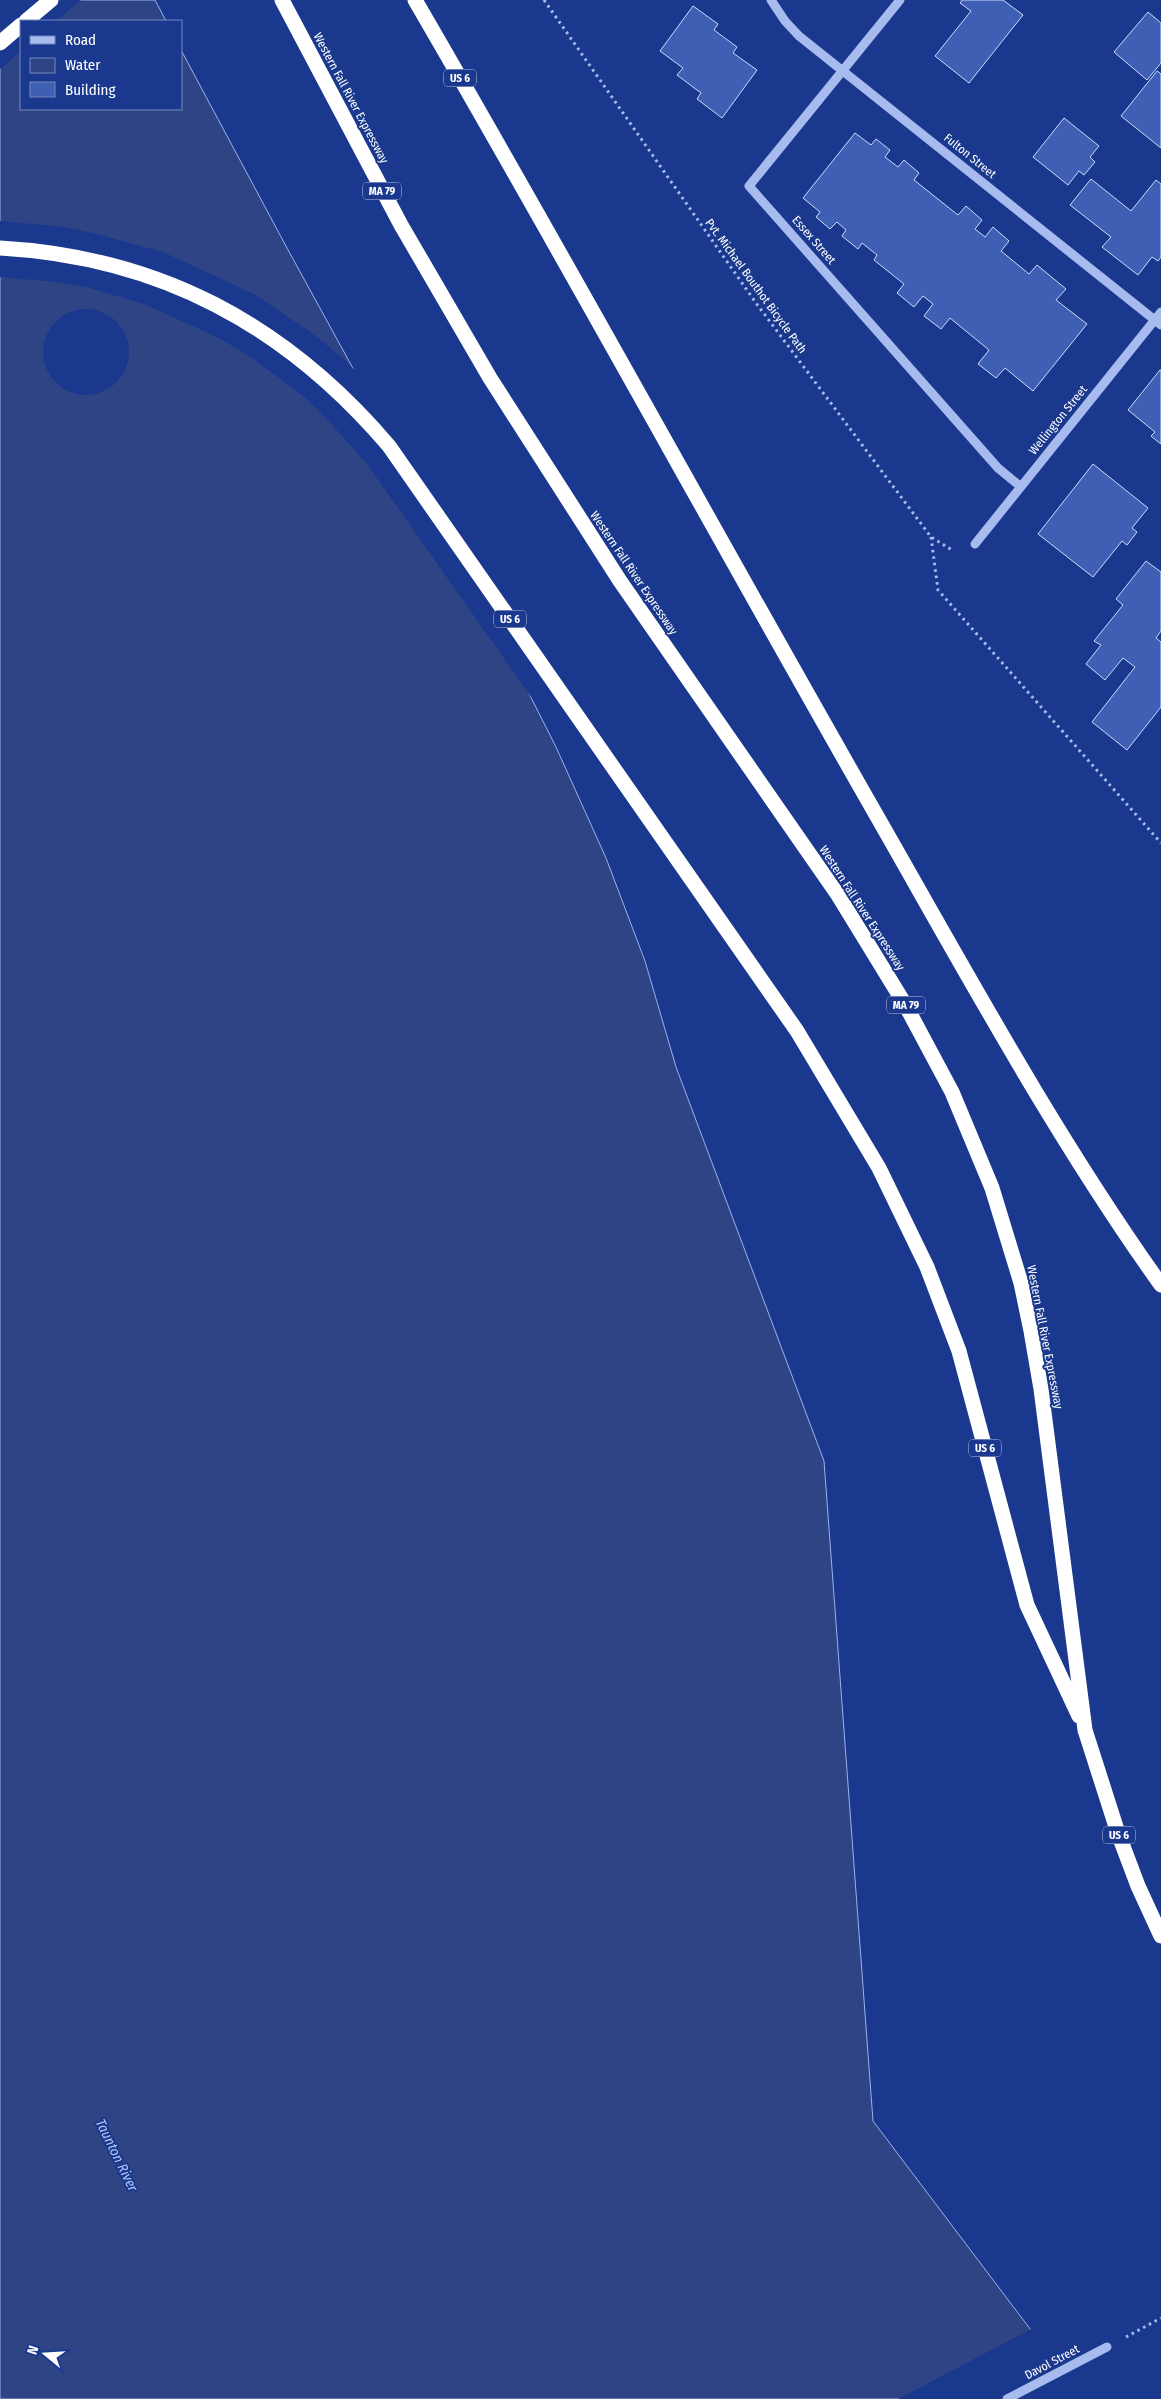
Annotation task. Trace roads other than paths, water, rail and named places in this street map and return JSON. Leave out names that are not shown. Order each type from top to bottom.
[{"type":"highway","points":[[27,20],[51,0]]},
{"type":"highway","name":"Western Fall River Expressway","points":[[282,0],[401,225],[476,354],[620,581],[838,896],[906,1006],[952,1092],[992,1188],[1018,1274],[1029,1322],[1041,1389],[1085,1730],[1118,1833],[1138,1886],[1161,1936]]},
{"type":"highway","name":"US 6","points":[[415,0],[983,1002],[1062,1136],[1110,1211],[1161,1285]]},
{"type":"highway","points":[[0,43],[20,26]]},
{"type":"highway","name":"US 6","points":[[0,248],[60,254],[123,268],[184,291],[242,319],[297,355],[346,397],[389,446],[798,1031],[879,1168],[927,1267],[959,1351],[1027,1605],[1085,1730]]},
{"type":"street","name":"Fulton Street","points":[[771,0],[794,31],[1158,322]]},
{"type":"street","name":"Essex Street","points":[[900,0],[749,186],[998,468],[1021,487]]},
{"type":"street","name":"Wellington Street","points":[[975,544],[1158,322],[1161,312]]},
{"type":"street","name":"Davol Street","points":[[1008,2399],[1108,2346]]},
{"type":"water","name":"Taunton River","points":[[0,0],[155,0],[165,20],[20,20],[20,110],[182,110],[182,52],[287,248],[501,638],[556,747],[606,858],[645,961],[676,1067],[824,1461],[873,2121],[1083,2399],[0,2399]]}]
